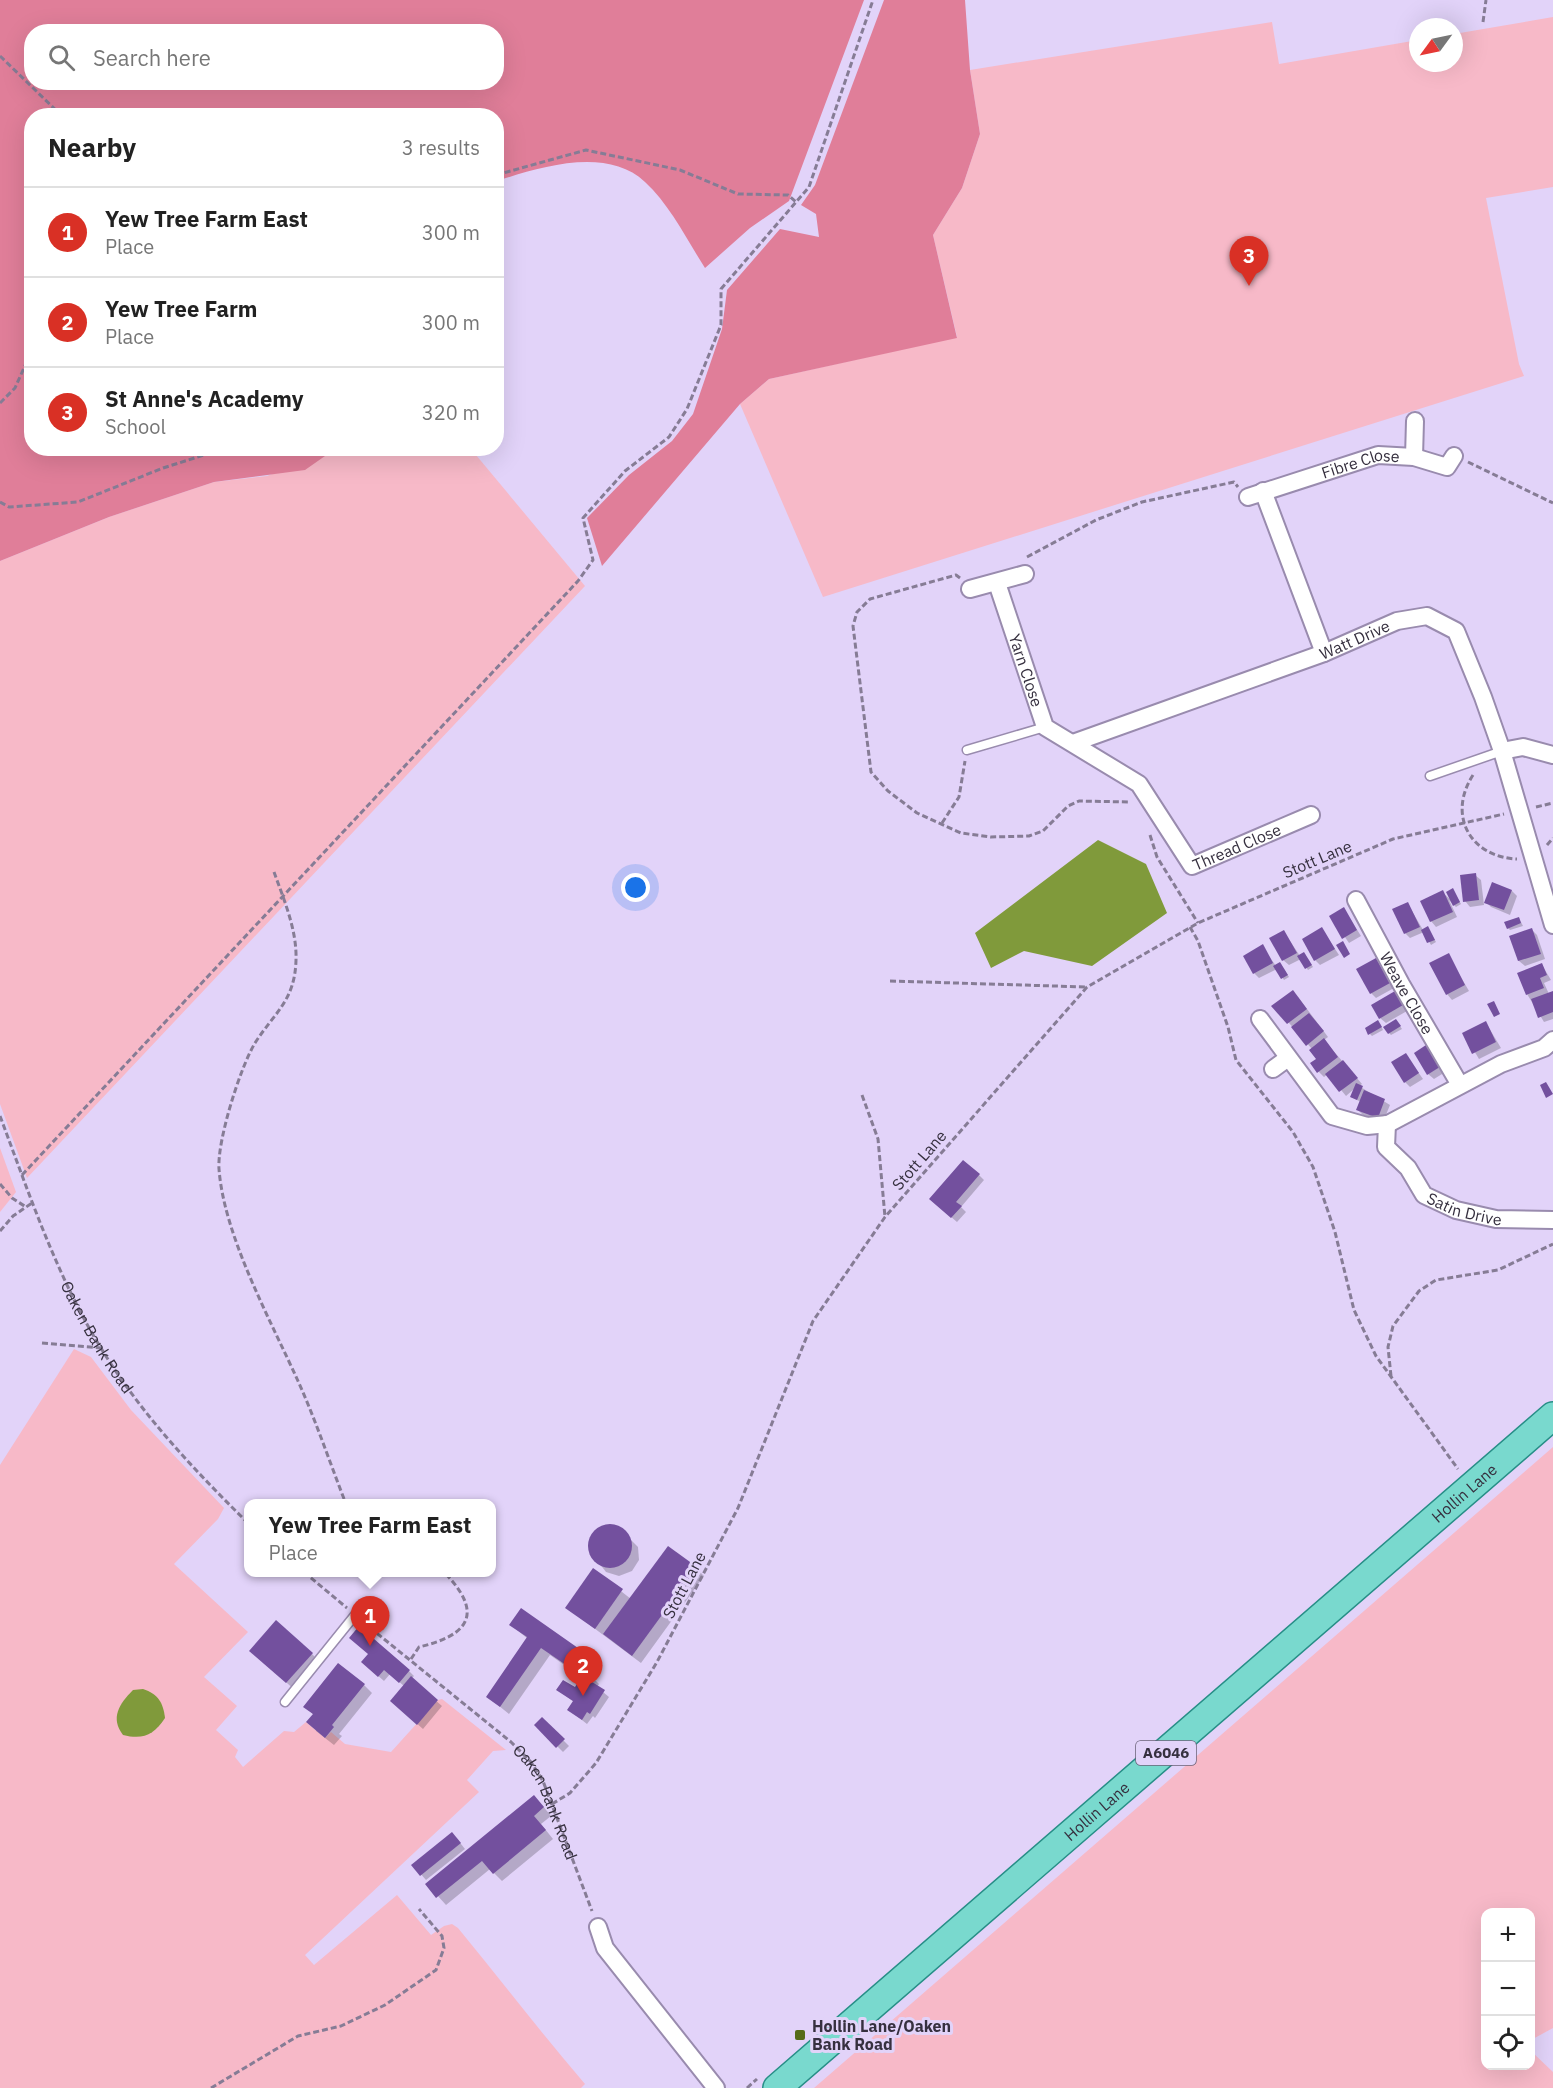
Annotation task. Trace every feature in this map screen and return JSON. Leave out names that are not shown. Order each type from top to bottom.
[{"type":"main road","name":"Hollin Lane","points":[[777,2088],[1553,1416]]},
{"type":"street","points":[[1414,457],[1415,422]]},
{"type":"street","name":"Fibre Close","points":[[1256,494],[1378,455],[1414,457],[1447,467],[1454,456]]},
{"type":"street","points":[[1256,494],[1324,653]]},
{"type":"street","points":[[970,589],[1025,574]]},
{"type":"street","name":"Yarn Close","points":[[997,583],[1045,727],[1073,742]]},
{"type":"street","name":"Watt Drive","points":[[1073,742],[1324,653],[1397,621],[1427,616],[1456,631],[1503,754],[1553,925]]},
{"type":"street","name":"Thread Close","points":[[1073,742],[1139,784],[1192,866],[1311,815]]},
{"type":"street","points":[[1503,754],[1523,747],[1553,755]]},
{"type":"street","name":"Weave Close","points":[[1356,900],[1401,984],[1460,1085]]},
{"type":"street","points":[[1260,1019],[1332,1116],[1367,1126],[1387,1124],[1501,1064],[1544,1048],[1553,1040]]},
{"type":"street","points":[[1273,1069],[1288,1058]]},
{"type":"street","name":"Satin Drive","points":[[1387,1124],[1386,1147],[1408,1168],[1424,1195],[1456,1210],[1496,1219],[1553,1220]]},
{"type":"street","points":[[598,1927],[605,1948],[716,2088]]},
{"type":"lane","points":[[967,750],[1045,727]]},
{"type":"lane","points":[[1430,776],[1503,754]]},
{"type":"lane","points":[[285,1702],[355,1615]]},
{"type":"path","points":[[22,1175],[578,581],[593,560],[582,518],[625,471],[669,437],[687,409],[721,325],[721,289],[808,187],[873,0]]},
{"type":"path","points":[[1483,22],[1486,0]]},
{"type":"path","points":[[0,56],[24,79]]},
{"type":"path","points":[[35,90],[54,108]]},
{"type":"path","points":[[504,173],[586,150],[680,170],[738,194],[788,195],[796,201]]},
{"type":"path","points":[[0,402],[15,388],[24,368]]},
{"type":"path","points":[[0,502],[9,507],[78,502],[163,468],[201,456]]},
{"type":"path","points":[[1454,456],[1553,503]]},
{"type":"path","points":[[1025,574],[1027,557],[1096,520],[1142,502],[1234,482],[1256,494]]},
{"type":"path","points":[[942,823],[959,797],[967,750]]},
{"type":"path","points":[[1503,754],[1482,767],[1466,786],[1462,810],[1464,823],[1474,840],[1490,854],[1503,858],[1532,855]]},
{"type":"path","name":"Stott Lane","points":[[552,1804],[570,1793],[596,1763],[657,1662],[738,1508],[813,1321],[885,1217],[1087,987],[1190,927],[1393,839],[1553,803]]},
{"type":"path","points":[[274,872],[290,919],[296,960],[291,989],[284,1007],[254,1044],[224,1124],[219,1168],[227,1220],[300,1388],[344,1499]]},
{"type":"path","points":[[1190,927],[1198,941],[1228,1027],[1236,1060],[1293,1132],[1312,1167],[1335,1232],[1354,1310],[1376,1356],[1460,1472]]},
{"type":"path","points":[[890,981],[1087,987]]},
{"type":"path","points":[[862,1095],[878,1139],[885,1217]]},
{"type":"path","name":"Oaken Bank Road","points":[[0,1116],[32,1203],[66,1282],[101,1348],[146,1412],[244,1517]]},
{"type":"path","points":[[0,1184],[12,1198],[27,1207]]},
{"type":"path","points":[[0,1231],[13,1216],[32,1203]]},
{"type":"path","points":[[1392,1378],[1388,1347],[1393,1326],[1419,1291],[1436,1280],[1498,1270],[1553,1245]]},
{"type":"path","points":[[42,1343],[101,1348]]},
{"type":"path","name":"Oaken Bank Road","points":[[310,1577],[511,1742],[531,1762],[543,1781],[555,1819],[598,1927]]},
{"type":"path","points":[[410,1659],[419,1647],[446,1641],[462,1628],[468,1608],[460,1588],[449,1577]]},
{"type":"path","points":[[211,2088],[298,2036],[341,2026],[385,2005],[436,1970],[444,1948],[442,1936],[419,1909]]},
{"type":"shaded area","points":[[0,0],[864,0],[789,201],[750,228],[705,268],[662,201],[645,182],[629,171],[593,162],[573,163],[533,170],[504,179],[504,108],[24,108],[24,456],[325,456],[305,470],[214,482],[109,517],[0,561]]},
{"type":"shaded area","points":[[884,0],[965,0],[970,70],[980,134],[962,188],[933,235],[957,338],[769,379],[740,404],[602,566],[587,518],[629,475],[672,441],[693,414],[722,329],[727,290],[780,229],[819,237],[816,214],[801,205],[815,185]]},
{"type":"shaded area","points":[[1553,17],[1553,187],[1486,198],[1519,364],[1524,376],[823,597],[740,404],[769,379],[957,337],[933,235],[962,188],[980,134],[970,70],[1272,22],[1279,64],[1409,42],[1409,72],[1463,72],[1463,32]]},
{"type":"shaded area","points":[[317,456],[477,456],[585,586],[27,1178],[0,1104],[0,561],[109,517],[214,482],[267,476]]},
{"type":"shaded area","points":[[1098,840],[1146,864],[1167,913],[1092,966],[1024,951],[991,968],[975,933]]},
{"type":"shaded area","points":[[0,1148],[16,1192],[0,1212]]},
{"type":"shaded area","points":[[74,1349],[91,1357],[131,1410],[224,1508],[218,1519],[174,1564],[248,1632],[204,1677],[237,1706],[216,1730],[238,1750],[235,1757],[243,1767],[284,1731],[294,1732],[306,1722],[325,1738],[331,1732],[345,1744],[391,1752],[438,1700],[442,1699],[506,1750],[493,1751],[467,1780],[479,1792],[305,1955],[314,1965],[397,1895],[431,1935],[444,1926],[452,1924],[458,1928],[585,2084],[581,2088],[0,2088],[0,1465]]},
{"type":"shaded area","points":[[1553,1447],[1553,2028],[1535,2038],[1535,1908],[1481,1908],[1481,2070],[1535,2070],[1535,2055],[1553,2072],[1553,2088],[814,2088]]},
{"type":"shaded area","points":[[143,1689],[159,1699],[165,1718],[157,1729],[147,1735],[136,1737],[123,1735],[117,1723],[120,1706],[133,1690]]},
{"type":"building","points":[[1476,873],[1479,900],[1463,902],[1460,875]]},
{"type":"building","points":[[1492,882],[1512,890],[1504,910],[1484,903]]},
{"type":"building","points":[[1453,888],[1460,902],[1453,906],[1446,892]]},
{"type":"building","points":[[1443,890],[1453,912],[1430,922],[1420,901]]},
{"type":"building","points":[[1408,902],[1420,927],[1404,934],[1392,909]]},
{"type":"building","points":[[1344,907],[1357,930],[1342,939],[1329,916]]},
{"type":"building","points":[[1519,917],[1521,923],[1507,929],[1504,922]]},
{"type":"building","points":[[1428,926],[1435,940],[1427,943],[1421,930]]},
{"type":"building","points":[[1322,927],[1335,949],[1314,961],[1302,939]]},
{"type":"building","points":[[1532,928],[1541,954],[1518,961],[1509,936]]},
{"type":"building","points":[[1284,930],[1297,953],[1282,961],[1269,938]]},
{"type":"building","points":[[1343,941],[1350,954],[1344,958],[1336,945]]},
{"type":"building","points":[[1263,944],[1273,963],[1253,974],[1243,956]]},
{"type":"building","points":[[1304,952],[1312,965],[1305,969],[1297,956]]},
{"type":"building","points":[[1449,953],[1465,985],[1446,995],[1429,963]]},
{"type":"building","points":[[1376,958],[1390,983],[1370,994],[1356,969]]},
{"type":"building","points":[[1280,962],[1288,975],[1281,979],[1273,966]]},
{"type":"building","points":[[1542,963],[1547,975],[1540,978],[1544,988],[1526,995],[1517,973]]},
{"type":"building","points":[[1293,990],[1307,1009],[1287,1024],[1271,1006]]},
{"type":"building","points":[[1395,991],[1403,1005],[1379,1019],[1371,1005]]},
{"type":"building","points":[[1553,991],[1553,1012],[1538,1018],[1531,999]]},
{"type":"building","points":[[1494,1001],[1500,1014],[1494,1017],[1487,1004]]},
{"type":"building","points":[[1309,1013],[1324,1031],[1306,1046],[1291,1027]]},
{"type":"building","points":[[1396,1019],[1401,1026],[1388,1034],[1383,1027]]},
{"type":"building","points":[[1378,1020],[1382,1027],[1368,1035],[1365,1028]]},
{"type":"building","points":[[1486,1021],[1496,1042],[1472,1054],[1462,1033]]},
{"type":"building","points":[[1324,1038],[1338,1057],[1317,1073],[1310,1063],[1316,1059],[1309,1050]]},
{"type":"building","points":[[1429,1043],[1443,1065],[1427,1075],[1414,1053]]},
{"type":"building","points":[[1406,1053],[1419,1073],[1404,1083],[1391,1062]]},
{"type":"building","points":[[1343,1060],[1358,1078],[1339,1092],[1325,1074]]},
{"type":"building","points":[[1546,1082],[1553,1094],[1546,1098],[1540,1085]]},
{"type":"building","points":[[1356,1083],[1363,1086],[1357,1100],[1350,1097]]},
{"type":"building","points":[[1364,1090],[1385,1099],[1378,1118],[1356,1110]]},
{"type":"building","points":[[963,1160],[980,1174],[956,1202],[962,1206],[951,1218],[929,1199]]},
{"type":"building","points":[[610,1524],[626,1530],[632,1546],[626,1562],[610,1568],[594,1562],[588,1546],[594,1530]]},
{"type":"building","points":[[668,1546],[697,1567],[632,1656],[603,1634]]},
{"type":"building","points":[[593,1568],[623,1589],[595,1629],[565,1608]]},
{"type":"building","points":[[521,1608],[578,1648],[566,1665],[541,1648],[500,1707],[486,1697],[527,1637],[509,1625]]},
{"type":"building","points":[[276,1620],[313,1653],[286,1683],[249,1651]]},
{"type":"building","points":[[359,1626],[410,1670],[399,1683],[384,1670],[378,1677],[361,1662],[368,1654],[349,1638]]},
{"type":"building","points":[[338,1663],[365,1684],[332,1725],[334,1727],[325,1738],[306,1722],[313,1714],[303,1707]]},
{"type":"building","points":[[576,1666],[595,1678],[592,1682],[605,1690],[590,1714],[587,1712],[582,1720],[567,1710],[573,1701],[556,1690],[563,1680],[575,1687],[579,1681],[570,1675]]},
{"type":"building","points":[[411,1676],[438,1700],[417,1725],[390,1701]]},
{"type":"building","points":[[542,1717],[565,1739],[556,1748],[534,1725]]},
{"type":"building","points":[[534,1795],[544,1807],[534,1816],[546,1830],[493,1874],[482,1861],[436,1898],[425,1884]]},
{"type":"building","points":[[452,1832],[461,1843],[420,1876],[411,1865]]},
{"type":"place","name":"St Anne's Academy","points":[[1249,286]]},
{"type":"place","name":"Yew Tree Farm East","points":[[370,1646]]},
{"type":"place","name":"Yew Tree Farm","points":[[583,1696]]},
{"type":"place","name":"Hollin Lane/Oaken Bank Road","points":[[800,2035]]}]
